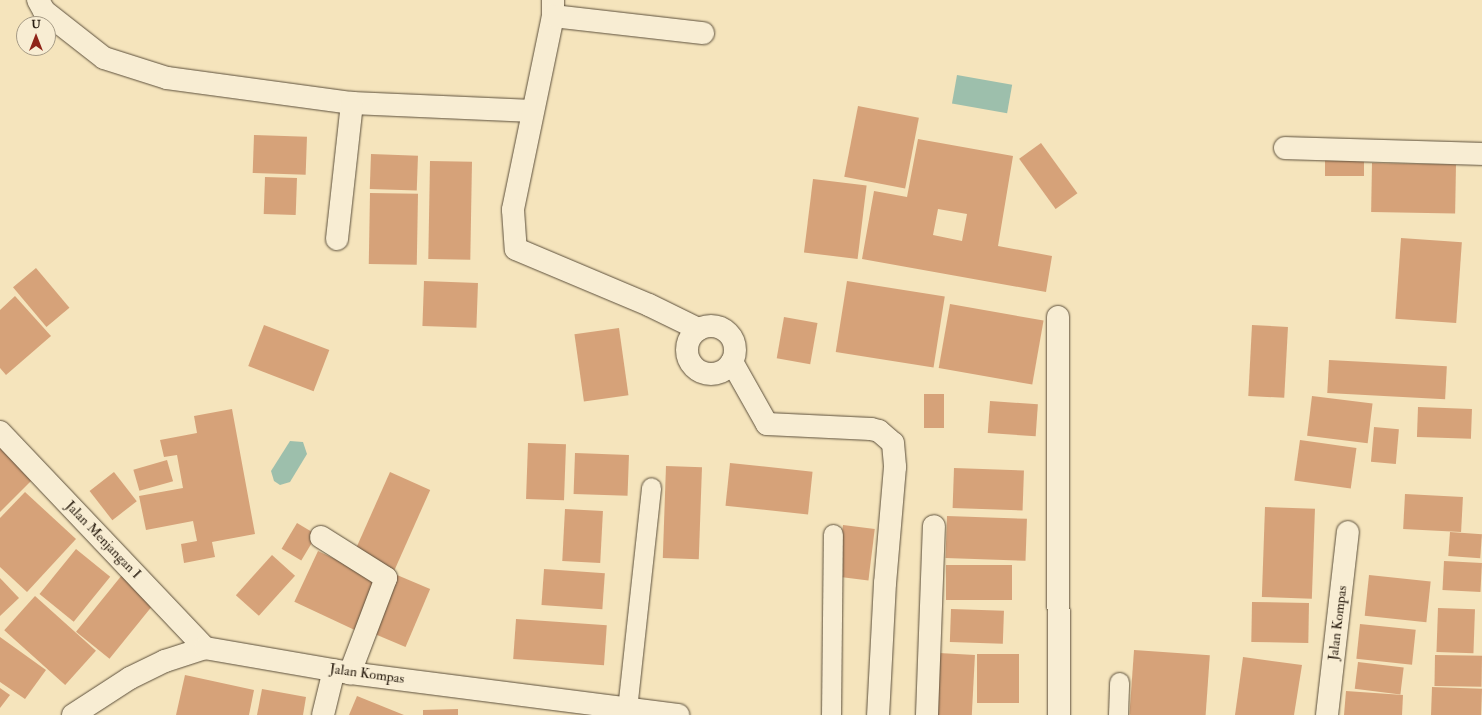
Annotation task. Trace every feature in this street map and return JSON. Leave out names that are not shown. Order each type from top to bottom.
[{"type":"street","points":[[38,0],[44,12],[104,58],[167,78],[352,103],[533,110]]},
{"type":"street","points":[[698,329],[687,343],[686,352],[688,361],[701,373],[718,374],[726,369],[732,362],[735,355],[735,347],[728,333],[721,328],[713,326],[698,329],[648,305],[516,249],[513,210],[553,8],[703,33]]},
{"type":"street","points":[[337,239],[352,103]]},
{"type":"street","points":[[1285,148],[1482,154]]},
{"type":"street","points":[[1058,317],[1059,715]]},
{"type":"street","points":[[732,362],[767,424],[871,429],[879,431],[893,443],[895,467],[885,583],[878,715]]},
{"type":"street","name":"Jalan Menjangan I","points":[[0,432],[205,648]]},
{"type":"street","points":[[927,715],[934,526]]},
{"type":"street","name":"Jalan Kompas","points":[[1327,715],[1348,532]]},
{"type":"street","points":[[321,537],[386,578],[323,715]]},
{"type":"street","name":"Jalan Kompas","points":[[73,715],[130,678],[165,661],[205,648],[342,671],[605,711],[627,709],[678,715]]},
{"type":"lane","points":[[627,709],[651,487]]},
{"type":"lane","points":[[831,715],[833,534]]},
{"type":"lane","points":[[1118,715],[1119,682]]},
{"type":"shaded area","points":[[957,75],[1012,85],[1007,113],[952,104]]},
{"type":"shaded area","points":[[290,441],[303,442],[307,454],[290,482],[280,485],[274,481],[271,471]]},
{"type":"building","points":[[858,106],[919,118],[905,189],[844,177]]},
{"type":"building","points":[[254,135],[307,137],[306,175],[253,173]]},
{"type":"building","points":[[918,139],[1013,156],[998,246],[1052,256],[1046,292],[862,259],[874,191],[907,197]],"holes":[[[938,209],[967,214],[962,241],[933,235]]]},
{"type":"building","points":[[1041,143],[1077,193],[1056,209],[1019,159]]},
{"type":"building","points":[[371,154],[418,156],[417,191],[370,189]]},
{"type":"building","points":[[1325,155],[1364,155],[1364,176],[1325,176]]},
{"type":"building","points":[[430,161],[472,162],[470,260],[428,259]]},
{"type":"building","points":[[1372,163],[1456,164],[1455,213],[1371,212]]},
{"type":"building","points":[[265,177],[297,178],[296,215],[264,214]]},
{"type":"building","points":[[813,179],[867,186],[858,259],[804,252]]},
{"type":"building","points":[[370,193],[418,194],[417,265],[369,264]]},
{"type":"building","points":[[1401,238],[1462,242],[1456,323],[1395,319]]},
{"type":"building","points":[[36,268],[69,308],[46,327],[13,287]]},
{"type":"building","points":[[424,281],[478,283],[476,328],[422,326]]},
{"type":"building","points":[[847,281],[945,296],[934,368],[836,352]]},
{"type":"building","points":[[15,296],[51,336],[6,375],[0,368],[0,310]]},
{"type":"building","points":[[950,304],[1044,320],[1032,385],[939,368]]},
{"type":"building","points":[[784,317],[817,323],[810,364],[777,358]]},
{"type":"building","points":[[264,325],[329,350],[314,391],[248,366]]},
{"type":"building","points":[[1252,325],[1288,327],[1284,398],[1248,396]]},
{"type":"building","points":[[619,328],[628,395],[584,402],[574,334]]},
{"type":"building","points":[[1329,360],[1447,366],[1445,399],[1327,393]]},
{"type":"building","points":[[924,394],[944,394],[944,428],[924,428]]},
{"type":"building","points":[[1312,396],[1373,403],[1368,443],[1307,436]]},
{"type":"building","points":[[990,401],[1038,404],[1036,436],[988,433]]},
{"type":"building","points":[[1418,407],[1472,409],[1471,439],[1417,437]]},
{"type":"building","points":[[232,409],[255,534],[212,542],[215,557],[184,563],[181,544],[197,541],[193,521],[146,530],[139,496],[183,488],[177,455],[164,457],[160,440],[197,433],[194,416]]},
{"type":"building","points":[[1374,427],[1399,429],[1396,464],[1371,462]]},
{"type":"building","points":[[1300,440],[1356,448],[1351,489],[1294,481]]},
{"type":"building","points":[[528,443],[566,444],[564,500],[526,499]]},
{"type":"building","points":[[0,445],[34,478],[0,512]]},
{"type":"building","points":[[575,453],[629,455],[628,496],[574,494]]},
{"type":"building","points":[[167,460],[173,481],[139,491],[133,470]]},
{"type":"building","points":[[730,463],[813,472],[808,514],[726,506]]},
{"type":"building","points":[[666,466],[702,467],[699,559],[663,558]]},
{"type":"building","points":[[954,468],[1024,470],[1023,510],[953,508]]},
{"type":"building","points":[[114,472],[137,501],[112,520],[90,491]]},
{"type":"building","points":[[390,472],[430,490],[393,573],[353,555]]},
{"type":"building","points":[[25,492],[76,539],[27,592],[0,567],[0,518]]},
{"type":"building","points":[[1405,494],[1463,497],[1461,532],[1403,529]]},
{"type":"building","points":[[1265,507],[1315,509],[1312,599],[1262,597]]},
{"type":"building","points":[[565,509],[603,511],[600,563],[562,561]]},
{"type":"building","points":[[947,516],[1027,519],[1025,561],[946,558]]},
{"type":"building","points":[[297,523],[317,535],[301,561],[282,549]]},
{"type":"building","points":[[843,525],[875,529],[868,581],[837,577]]},
{"type":"building","points":[[1450,532],[1482,534],[1480,558],[1448,556]]},
{"type":"building","points":[[76,549],[110,577],[74,622],[39,594]]},
{"type":"building","points":[[318,551],[381,580],[357,631],[294,602]]},
{"type":"building","points":[[272,555],[295,576],[259,616],[236,595]]},
{"type":"building","points":[[1444,561],[1482,563],[1480,592],[1442,590]]},
{"type":"building","points":[[946,565],[1012,565],[1012,600],[946,600]]},
{"type":"building","points":[[544,569],[605,573],[602,609],[541,605]]},
{"type":"building","points":[[122,575],[155,602],[109,659],[76,632]]},
{"type":"building","points":[[397,575],[430,589],[406,647],[372,633]]},
{"type":"building","points":[[1369,575],[1431,581],[1426,622],[1365,616]]},
{"type":"building","points":[[0,578],[19,598],[0,616]]},
{"type":"building","points":[[35,596],[96,651],[65,685],[4,630]]},
{"type":"building","points":[[1252,602],[1309,603],[1308,643],[1251,642]]},
{"type":"building","points":[[1438,608],[1475,609],[1473,653],[1436,652]]},
{"type":"building","points":[[951,609],[1004,611],[1003,644],[950,642]]},
{"type":"building","points":[[516,619],[607,625],[604,665],[513,659]]},
{"type":"building","points":[[1360,624],[1416,630],[1412,665],[1356,659]]},
{"type":"building","points":[[0,637],[46,670],[25,699],[0,682]]},
{"type":"building","points":[[1134,650],[1210,655],[1206,715],[1129,715]]},
{"type":"building","points":[[939,653],[975,655],[972,715],[936,715]]},
{"type":"building","points":[[977,654],[1019,654],[1019,703],[977,703]]},
{"type":"building","points":[[1435,655],[1482,656],[1481,687],[1434,686]]},
{"type":"building","points":[[1243,657],[1302,665],[1294,715],[1235,715]]},
{"type":"building","points":[[1358,662],[1404,668],[1400,694],[1355,689]]},
{"type":"building","points":[[185,675],[254,690],[249,715],[176,715]]},
{"type":"building","points":[[1432,687],[1482,689],[1481,715],[1431,715]]},
{"type":"building","points":[[0,688],[10,695],[0,708]]},
{"type":"building","points":[[262,689],[306,697],[303,715],[257,715]]},
{"type":"building","points":[[1346,691],[1403,695],[1402,715],[1344,715]]},
{"type":"building","points":[[357,696],[404,715],[349,715]]},
{"type":"building","points":[[458,709],[458,715],[423,715],[423,710]]}]
